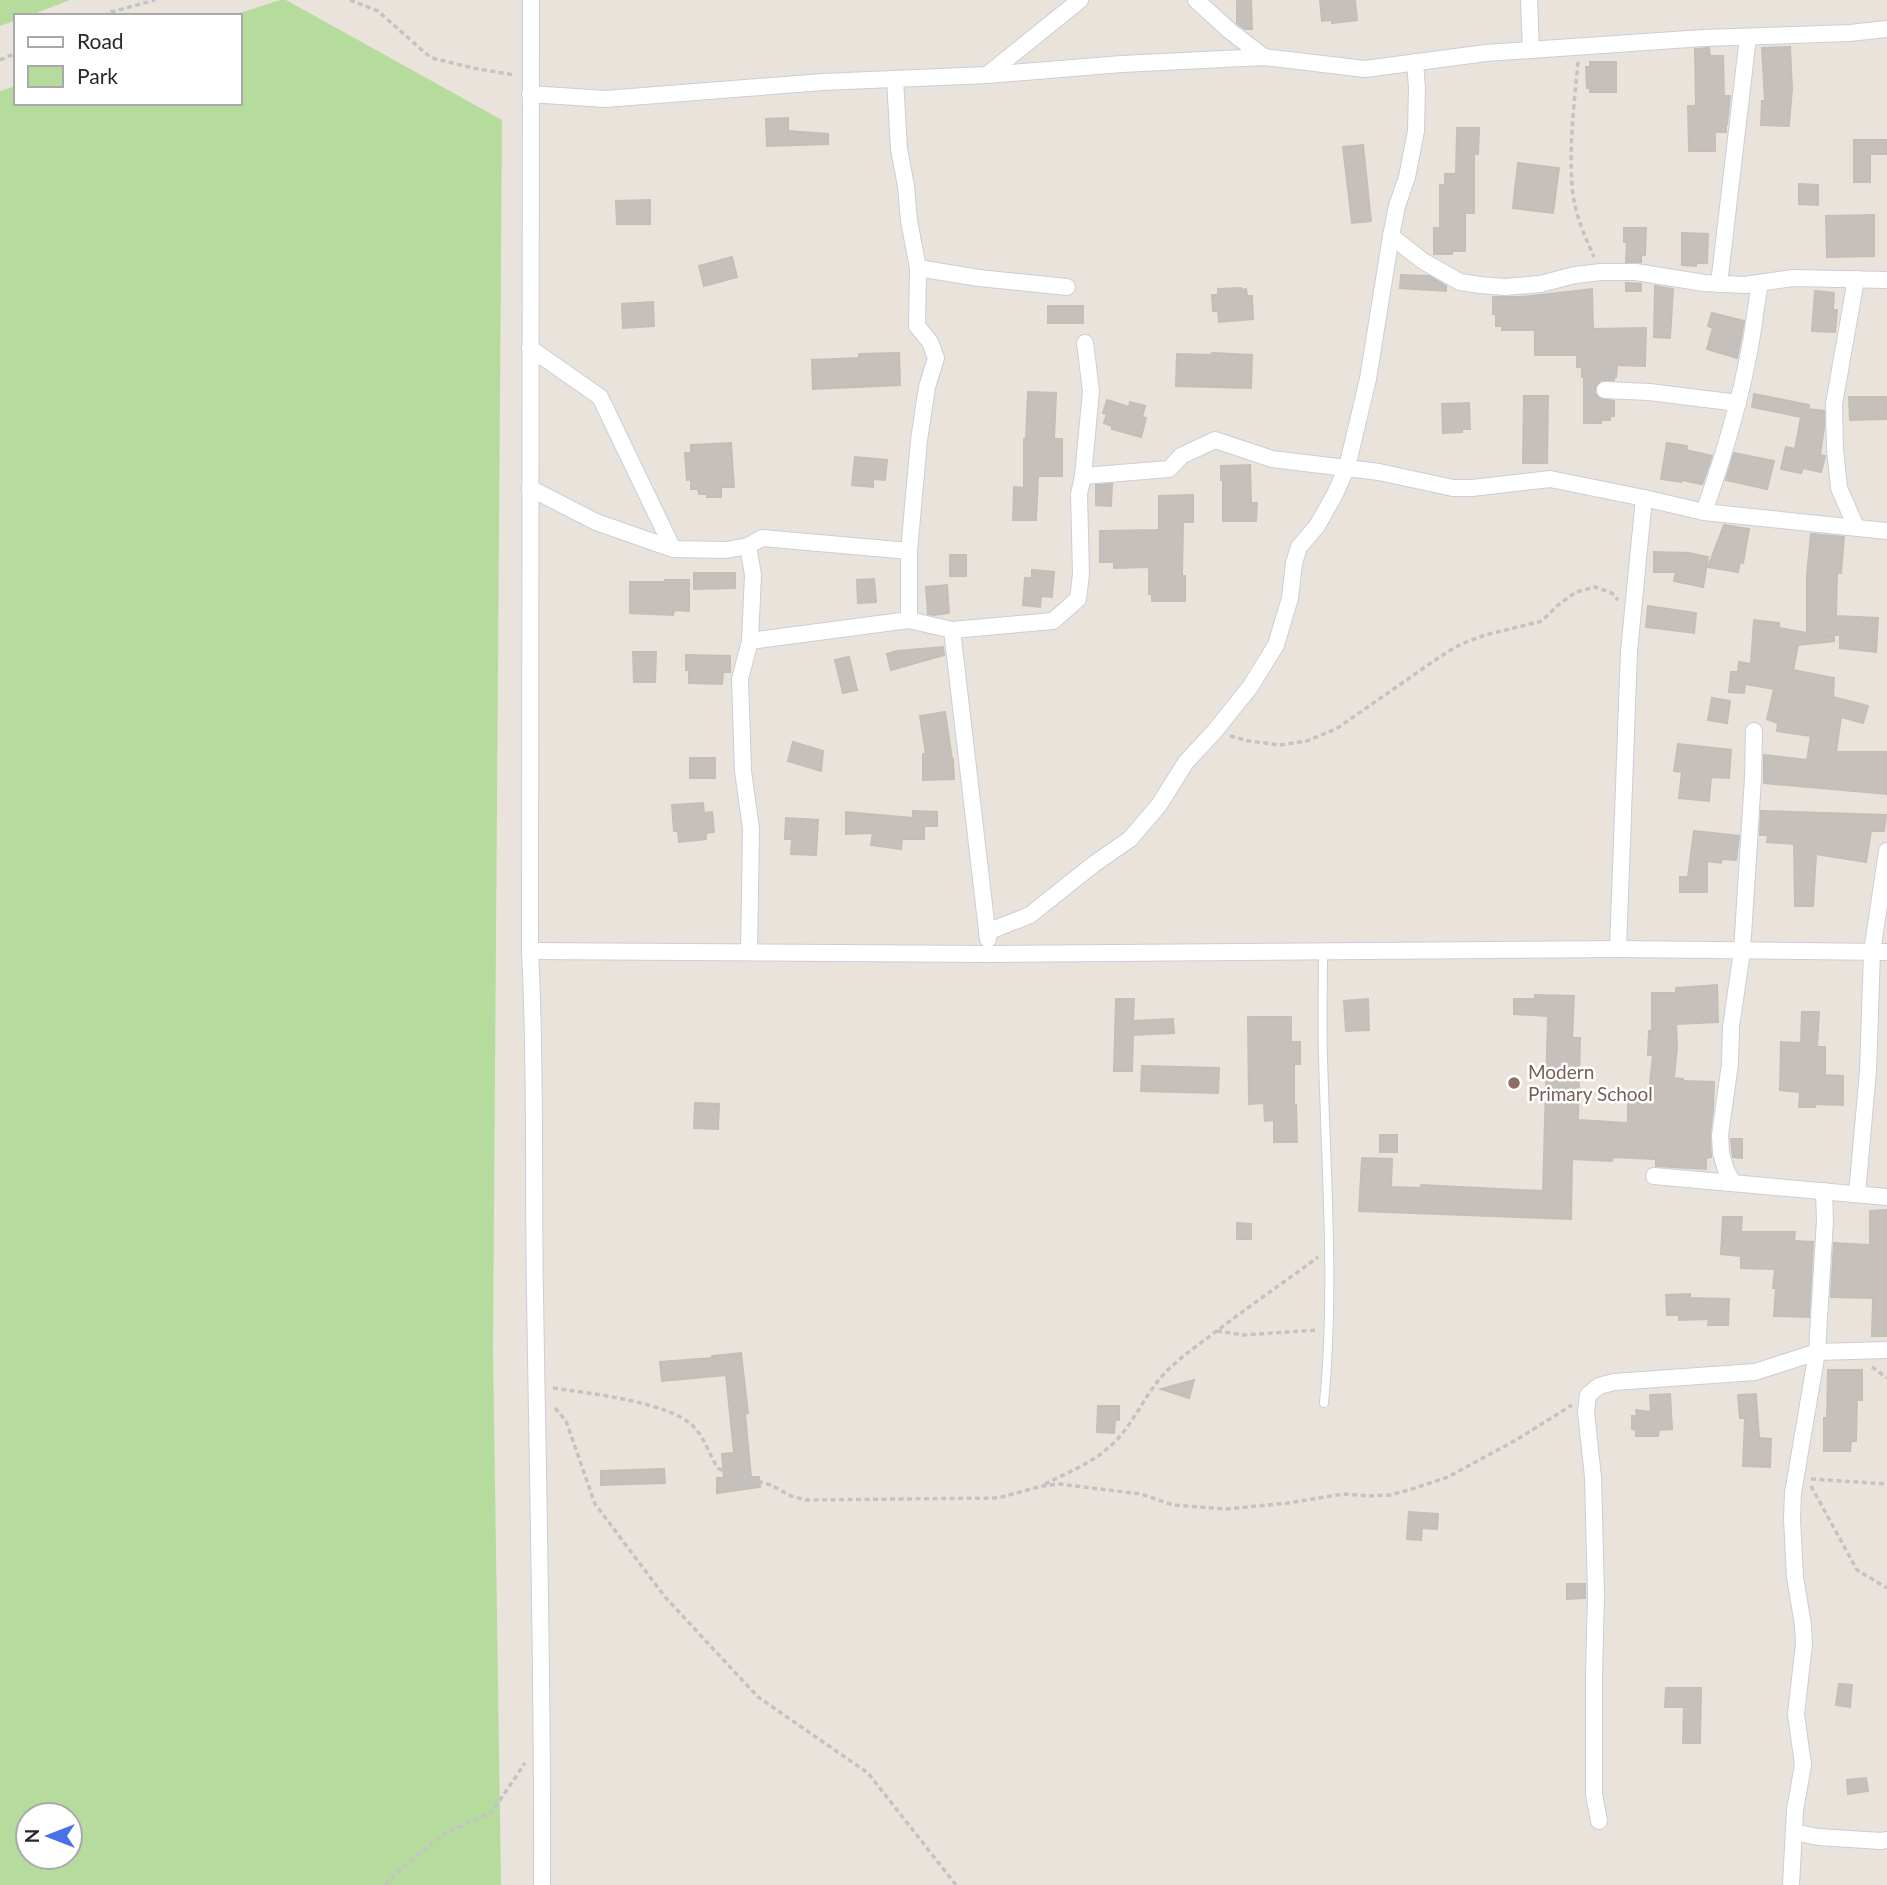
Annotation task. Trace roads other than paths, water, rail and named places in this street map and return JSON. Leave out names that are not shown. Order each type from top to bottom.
[{"type":"street","points":[[531,0],[530,951],[534,1020],[535,1293],[543,1731],[542,1885]]},
{"type":"street","points":[[987,75],[1080,0]]},
{"type":"street","points":[[1196,0],[1230,32],[1264,57]]},
{"type":"street","points":[[1529,0],[1531,50]]},
{"type":"street","points":[[530,85],[605,99],[823,82],[987,75],[1122,64],[1264,57],[1365,69],[1486,53],[1887,29]]},
{"type":"street","points":[[1719,284],[1748,37]]},
{"type":"street","points":[[987,932],[1030,915],[1130,839],[1159,805],[1186,762],[1250,687],[1276,645],[1290,598],[1294,563],[1299,547],[1317,526],[1347,467],[1368,379],[1391,236],[1416,131],[1415,62]]},
{"type":"street","points":[[895,79],[899,149],[918,268],[916,326],[930,342],[936,358],[927,387],[919,440],[909,551],[909,620]]},
{"type":"street","points":[[1391,236],[1423,261],[1460,282],[1505,287],[1540,284],[1601,272],[1636,272],[1704,283],[1745,285],[1793,278],[1887,280]]},
{"type":"street","points":[[918,268],[979,278],[1067,287]]},
{"type":"street","points":[[1856,279],[1834,404],[1839,488],[1856,527]]},
{"type":"street","points":[[1704,512],[1738,403],[1760,283]]},
{"type":"street","points":[[750,641],[909,620],[952,630],[1053,621],[1078,599],[1082,574],[1079,494],[1091,391],[1085,343]]},
{"type":"street","points":[[530,348],[600,397],[673,549]]},
{"type":"street","points":[[1605,390],[1649,392],[1738,403]]},
{"type":"street","points":[[1083,476],[1169,469],[1181,456],[1215,440],[1272,459],[1379,472],[1453,488],[1550,478],[1704,512],[1887,531]]},
{"type":"street","points":[[530,488],[596,522],[673,549],[726,550],[748,546],[762,538],[909,551]]},
{"type":"street","points":[[1618,949],[1631,617],[1644,498]]},
{"type":"street","points":[[748,546],[753,575],[750,641],[740,680],[743,771],[751,829],[749,951]]},
{"type":"street","points":[[952,630],[989,954]]},
{"type":"street","points":[[1733,1183],[1721,1153],[1720,1135],[1730,1064],[1732,1014],[1742,951],[1755,731]]},
{"type":"street","points":[[1857,1194],[1887,852]]},
{"type":"street","points":[[530,951],[989,954],[1618,949],[1879,952]]},
{"type":"street","points":[[1654,1176],[1887,1197]]},
{"type":"street","points":[[1791,1885],[1795,1810],[1803,1765],[1796,1714],[1804,1644],[1795,1577],[1792,1506],[1796,1468],[1817,1353],[1824,1191]]},
{"type":"street","points":[[1600,1821],[1594,1794],[1596,1594],[1593,1477],[1586,1412],[1588,1395],[1599,1386],[1614,1382],[1755,1372],[1817,1353],[1887,1350]]},
{"type":"street","points":[[1794,1832],[1818,1837],[1887,1840]]},
{"type":"lane","points":[[1324,951],[1323,1054],[1330,1329],[1324,1403]]},
{"type":"place","name":"Modern Primary School","points":[[1514,1083]]}]
